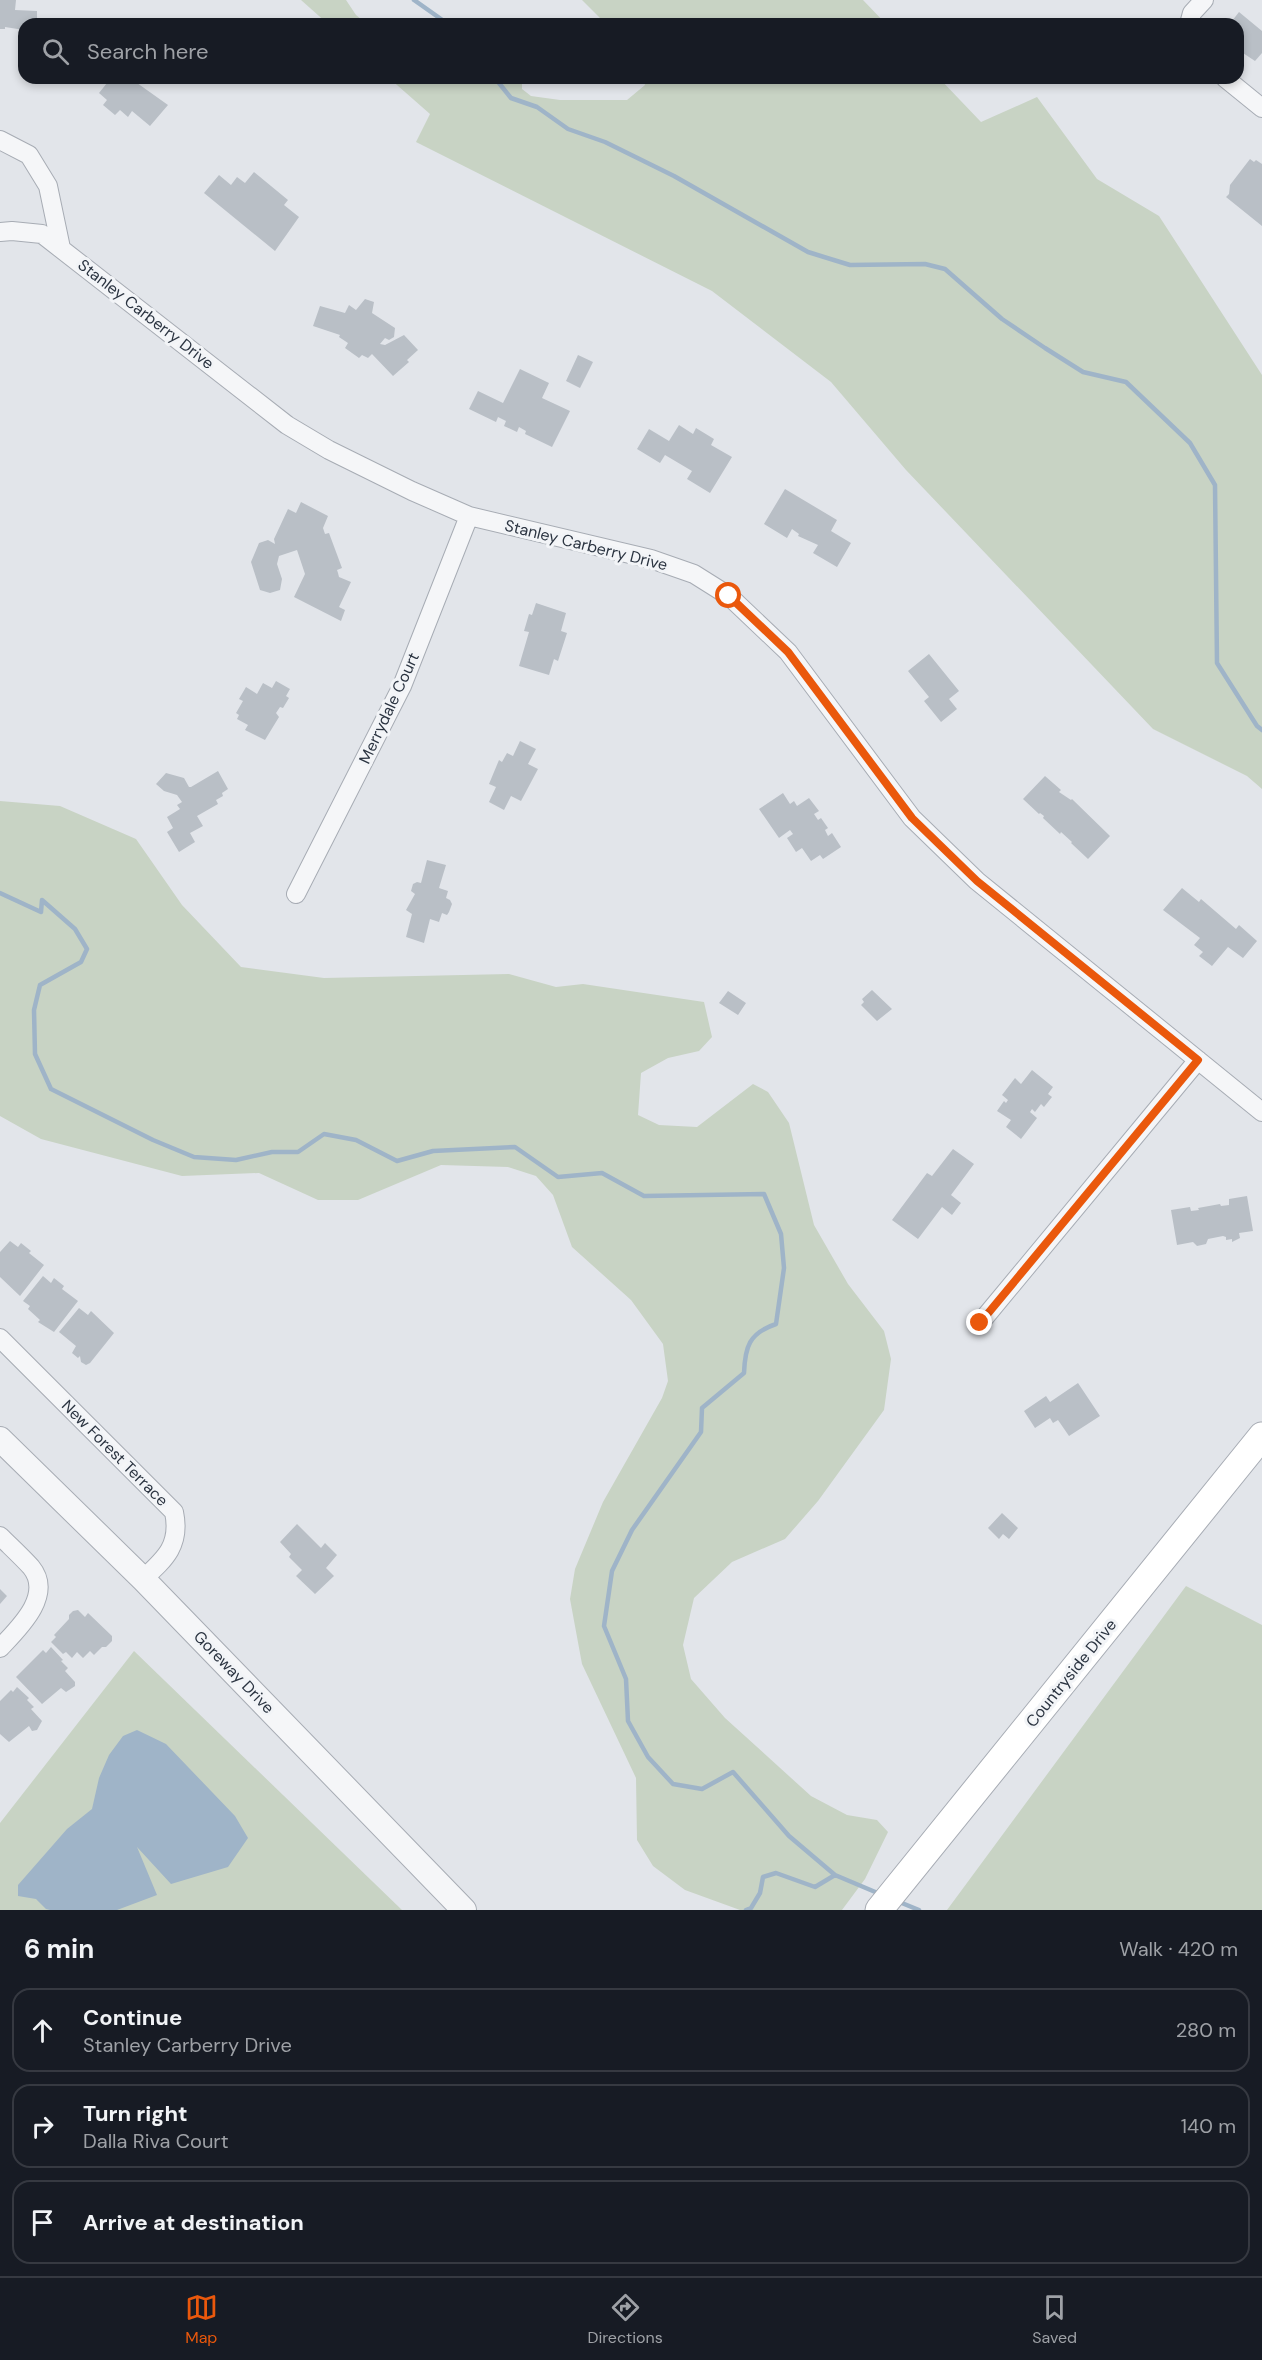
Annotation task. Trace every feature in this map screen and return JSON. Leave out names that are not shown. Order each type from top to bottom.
[{"type":"main road","name":"Countryside Drive","points":[[879,1910],[1262,1436]]},
{"type":"street","points":[[1191,18],[1192,13],[1204,0]]},
{"type":"street","points":[[1232,84],[1262,108]]},
{"type":"street","name":"Stanley Carberry Drive","points":[[0,140],[29,155],[48,186],[61,248]]},
{"type":"street","name":"Stanley Carberry Drive","points":[[0,232],[42,234],[287,425],[402,486],[469,516],[651,559],[694,574],[729,596],[788,652],[912,818],[977,881],[1262,1112]]},
{"type":"street","name":"Merrydale Court","points":[[296,894],[402,686],[469,516]]},
{"type":"street","points":[[980,1323],[1198,1060]]},
{"type":"street","name":"New Forest Terrace","points":[[0,1338],[174,1512],[177,1525],[175,1540],[170,1551],[164,1561],[143,1580]]},
{"type":"street","name":"Goreway Drive","points":[[0,1439],[143,1580],[464,1910]]},
{"type":"street","points":[[0,1536],[32,1569],[38,1583],[38,1596],[33,1609],[0,1648]]},
{"type":"green space","points":[[301,0],[346,0],[360,18],[321,18]]},
{"type":"green space","points":[[582,0],[863,0],[880,18],[600,18]]},
{"type":"green space","points":[[396,84],[522,84],[522,89],[531,96],[560,100],[627,100],[645,84],[945,84],[981,122],[1037,97],[1097,179],[1159,216],[1262,375],[1262,789],[1247,776],[1153,729],[906,470],[831,382],[712,291],[416,142],[430,114]]},
{"type":"green space","points":[[0,801],[60,806],[136,839],[182,905],[241,967],[324,978],[509,974],[556,987],[583,984],[704,1002],[712,1037],[699,1051],[668,1058],[641,1073],[638,1115],[659,1125],[697,1127],[753,1084],[768,1092],[789,1123],[814,1225],[848,1284],[884,1331],[891,1359],[884,1410],[818,1501],[785,1539],[732,1562],[694,1598],[683,1645],[691,1679],[725,1718],[811,1796],[847,1815],[877,1820],[888,1832],[865,1879],[842,1910],[740,1910],[685,1890],[653,1866],[637,1840],[636,1778],[582,1664],[570,1599],[575,1569],[603,1502],[662,1398],[668,1381],[663,1344],[631,1300],[572,1247],[553,1195],[536,1176],[508,1167],[441,1165],[358,1200],[318,1200],[259,1173],[182,1176],[41,1139],[0,1116]]},
{"type":"green space","points":[[1186,1586],[1262,1625],[1262,1910],[947,1910]]},
{"type":"green space","points":[[134,1651],[402,1910],[0,1910],[0,1823]]},
{"type":"water","points":[[137,1730],[166,1744],[235,1816],[248,1838],[228,1867],[171,1884],[137,1847],[157,1895],[117,1910],[50,1910],[36,1899],[18,1896],[18,1885],[67,1829],[92,1809],[99,1778],[109,1755],[123,1736]]},
{"type":"building","points":[[0,0],[16,0],[15,10],[37,11],[37,18],[18,18],[18,29],[5,27],[5,29],[0,29]]},
{"type":"building","points":[[1239,12],[1262,31],[1262,53],[1255,61],[1244,54],[1244,18],[1234,18]]},
{"type":"building","points":[[106,84],[138,84],[168,105],[150,126],[132,111],[128,117],[120,110],[115,115],[103,105],[107,100],[99,93]]},
{"type":"building","points":[[1250,159],[1262,164],[1262,226],[1226,197],[1229,194],[1230,185]]},
{"type":"building","points":[[254,172],[288,200],[284,205],[299,217],[275,251],[204,193],[219,175],[231,185],[237,177],[245,183]]},
{"type":"building","points":[[365,299],[374,302],[372,313],[395,328],[394,337],[389,340],[385,338],[380,344],[385,345],[404,335],[418,350],[407,360],[409,362],[393,376],[372,354],[368,358],[362,355],[359,358],[345,348],[348,343],[339,337],[340,335],[313,326],[320,306],[345,313],[349,305],[356,310]]},
{"type":"building","points":[[578,355],[593,362],[580,388],[566,381]]},
{"type":"building","points":[[520,369],[549,383],[542,398],[570,411],[552,447],[525,434],[526,431],[519,427],[517,432],[504,426],[506,421],[498,417],[496,422],[469,409],[478,391],[503,403]]},
{"type":"building","points":[[679,425],[693,434],[696,428],[714,439],[711,445],[732,457],[710,493],[687,479],[692,471],[665,455],[660,463],[637,449],[649,429],[669,441]]},
{"type":"building","points":[[785,489],[837,520],[831,531],[851,543],[837,567],[813,553],[818,545],[798,536],[799,534],[792,529],[787,538],[764,524]]},
{"type":"building","points":[[301,502],[328,516],[323,528],[325,534],[329,533],[342,568],[337,570],[339,577],[351,582],[339,607],[345,610],[341,621],[294,597],[305,574],[297,550],[279,556],[277,564],[282,579],[280,590],[270,593],[260,590],[251,562],[259,543],[268,540],[275,544],[274,539],[288,509],[296,513]]},
{"type":"building","points":[[536,603],[566,613],[561,631],[567,633],[558,661],[554,659],[549,675],[519,666],[529,632],[524,631],[529,614],[532,615]]},
{"type":"building","points":[[929,654],[959,691],[949,699],[957,709],[941,722],[924,701],[929,697],[908,671]]},
{"type":"building","points":[[276,681],[290,689],[286,696],[289,698],[283,708],[280,707],[276,713],[279,717],[265,740],[245,730],[248,725],[237,719],[239,715],[236,713],[243,701],[239,699],[246,687],[257,694],[263,683],[272,688]]},
{"type":"building","points":[[520,741],[536,749],[528,764],[538,769],[521,801],[511,796],[504,810],[489,802],[496,787],[489,784],[499,760],[502,762],[507,753],[513,756]]},
{"type":"building","points":[[218,771],[228,789],[216,800],[218,804],[197,816],[203,826],[190,833],[195,842],[179,852],[167,832],[173,828],[167,817],[180,809],[177,805],[182,802],[177,795],[164,791],[156,784],[166,773],[184,778],[191,787]]},
{"type":"building","points":[[1045,776],[1061,790],[1059,792],[1072,799],[1110,836],[1088,859],[1023,799]]},
{"type":"building","points":[[783,793],[790,804],[794,801],[797,806],[809,798],[819,811],[814,814],[818,820],[821,818],[828,828],[825,830],[828,836],[832,833],[841,847],[823,859],[820,855],[811,861],[802,848],[796,852],[787,838],[793,834],[790,830],[779,838],[759,809]]},
{"type":"building","points":[[427,860],[446,865],[439,888],[448,891],[446,898],[452,904],[447,915],[442,913],[439,922],[430,919],[424,943],[406,937],[412,914],[406,910],[415,894],[411,891],[413,884],[421,883]]},
{"type":"building","points":[[1182,888],[1199,902],[1201,899],[1236,929],[1239,925],[1257,941],[1243,958],[1228,947],[1212,966],[1199,956],[1203,952],[1194,945],[1200,938],[1163,910]]},
{"type":"building","points":[[872,990],[892,1009],[877,1021],[861,1005],[864,1002],[862,999]]},
{"type":"building","points":[[728,991],[746,1003],[738,1015],[719,1003]]},
{"type":"building","points":[[1032,1070],[1053,1087],[1048,1094],[1052,1097],[1044,1107],[1041,1104],[1035,1112],[1032,1109],[1030,1112],[1037,1118],[1021,1139],[1006,1127],[1011,1120],[997,1111],[1004,1101],[1006,1103],[1008,1100],[1002,1095],[1015,1078],[1021,1084]]},
{"type":"building","points":[[953,1149],[974,1164],[951,1195],[961,1203],[952,1215],[942,1207],[918,1239],[892,1220],[927,1173],[932,1176]]},
{"type":"building","points":[[1247,1196],[1253,1231],[1239,1233],[1240,1238],[1232,1242],[1232,1239],[1226,1240],[1223,1236],[1208,1239],[1206,1244],[1197,1246],[1193,1242],[1177,1245],[1171,1210],[1190,1207],[1191,1211],[1220,1204],[1221,1206],[1229,1205],[1229,1199]]},
{"type":"building","points":[[10,1241],[18,1247],[21,1243],[44,1265],[20,1296],[0,1277],[0,1252]]},
{"type":"building","points":[[43,1276],[51,1283],[54,1278],[64,1286],[62,1289],[78,1301],[54,1332],[38,1322],[40,1320],[28,1309],[30,1306],[23,1301]]},
{"type":"building","points":[[79,1308],[88,1315],[91,1311],[114,1333],[86,1365],[81,1362],[80,1356],[78,1358],[72,1353],[76,1346],[59,1332]]},
{"type":"building","points":[[1078,1383],[1100,1416],[1069,1436],[1058,1420],[1053,1423],[1050,1418],[1035,1428],[1024,1411],[1046,1396],[1050,1402]]},
{"type":"building","points":[[1002,1513],[1018,1528],[1009,1539],[1003,1534],[999,1539],[988,1528]]},
{"type":"building","points":[[297,1524],[321,1548],[325,1543],[337,1555],[326,1568],[334,1576],[315,1594],[296,1576],[302,1570],[289,1557],[291,1554],[280,1542]]},
{"type":"building","points":[[0,1589],[7,1596],[0,1604]]},
{"type":"building","points":[[78,1610],[85,1617],[88,1613],[112,1636],[112,1641],[94,1655],[90,1651],[83,1658],[77,1652],[72,1658],[66,1652],[63,1654],[51,1642],[56,1637],[54,1635],[69,1619],[69,1615]]},
{"type":"building","points":[[51,1647],[68,1668],[65,1671],[75,1682],[75,1686],[66,1692],[61,1688],[42,1704],[16,1677],[43,1650],[46,1653]]},
{"type":"building","points":[[17,1687],[29,1698],[27,1700],[34,1707],[31,1709],[42,1721],[37,1730],[32,1731],[29,1726],[9,1742],[0,1734],[0,1701]]},
{"type":"waterway","points":[[414,0],[440,18]]},
{"type":"waterway","points":[[500,84],[511,98],[537,107],[568,129],[605,142],[674,176],[808,252],[850,265],[925,264],[945,269],[1002,319],[1083,372],[1126,382],[1190,443],[1215,485],[1217,663],[1257,726],[1262,730]]},
{"type":"waterway","points":[[0,893],[41,912],[42,900],[75,929],[87,949],[81,962],[40,985],[34,1010],[35,1054],[51,1089],[153,1140],[194,1157],[236,1160],[272,1152],[298,1152],[324,1134],[356,1140],[397,1161],[433,1151],[515,1147],[558,1177],[602,1173],[644,1196],[764,1194],[781,1234],[784,1268],[776,1324],[760,1332],[750,1342],[747,1348],[744,1373],[702,1408],[701,1432],[632,1530],[612,1571],[604,1626],[626,1679],[628,1721],[648,1757],[673,1784],[702,1789],[733,1772],[789,1836],[835,1875],[880,1894]]},
{"type":"waterway","points":[[746,1910],[751,1908],[760,1893],[763,1877],[776,1873],[815,1887],[835,1875]]},
{"type":"waterway","points":[[897,1901],[919,1910]]},
{"type":"route","points":[[729,596],[788,652],[912,818],[977,881],[1198,1060],[980,1323]]}]
